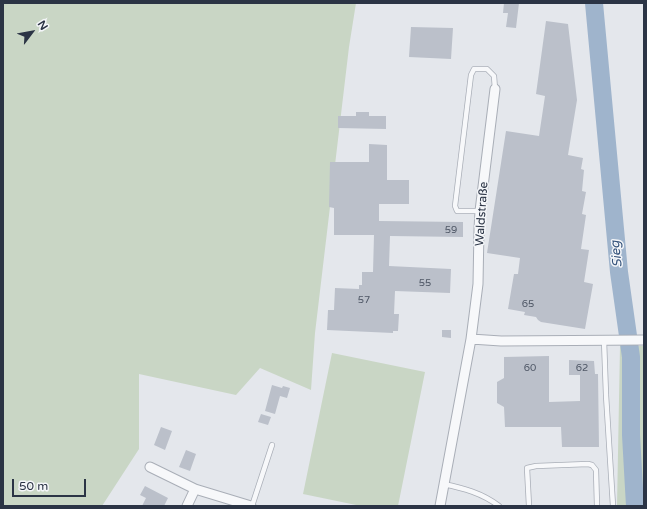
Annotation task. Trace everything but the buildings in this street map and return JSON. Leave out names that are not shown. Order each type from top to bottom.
[{"type":"street","name":"Waldstraße","points":[[440,506],[471,339],[478,284],[480,211],[495,89]]},
{"type":"street","points":[[471,339],[501,341],[642,340]]},
{"type":"street","points":[[150,467],[195,489],[252,506]]},
{"type":"street","points":[[187,506],[195,489]]},
{"type":"lane","points":[[480,211],[457,211],[455,206],[471,75],[474,69],[486,69],[494,76],[495,89]]},
{"type":"lane","points":[[604,340],[613,506]]},
{"type":"lane","points":[[252,506],[272,445]]},
{"type":"lane","points":[[529,506],[528,468],[536,466],[588,464],[592,465],[596,470],[597,506]]},
{"type":"lane","points":[[443,484],[466,488],[493,501],[499,506]]},
{"type":"green space","points":[[3,3],[356,3],[349,47],[315,333],[311,390],[260,368],[236,395],[139,374],[139,449],[102,506],[3,506]]},
{"type":"green space","points":[[620,346],[644,346],[644,506],[617,506]]},
{"type":"green space","points":[[332,353],[425,372],[398,506],[361,506],[303,494]]},
{"type":"waterway","name":"Sieg","points":[[594,3],[619,272],[631,357],[631,435],[635,506]]}]
